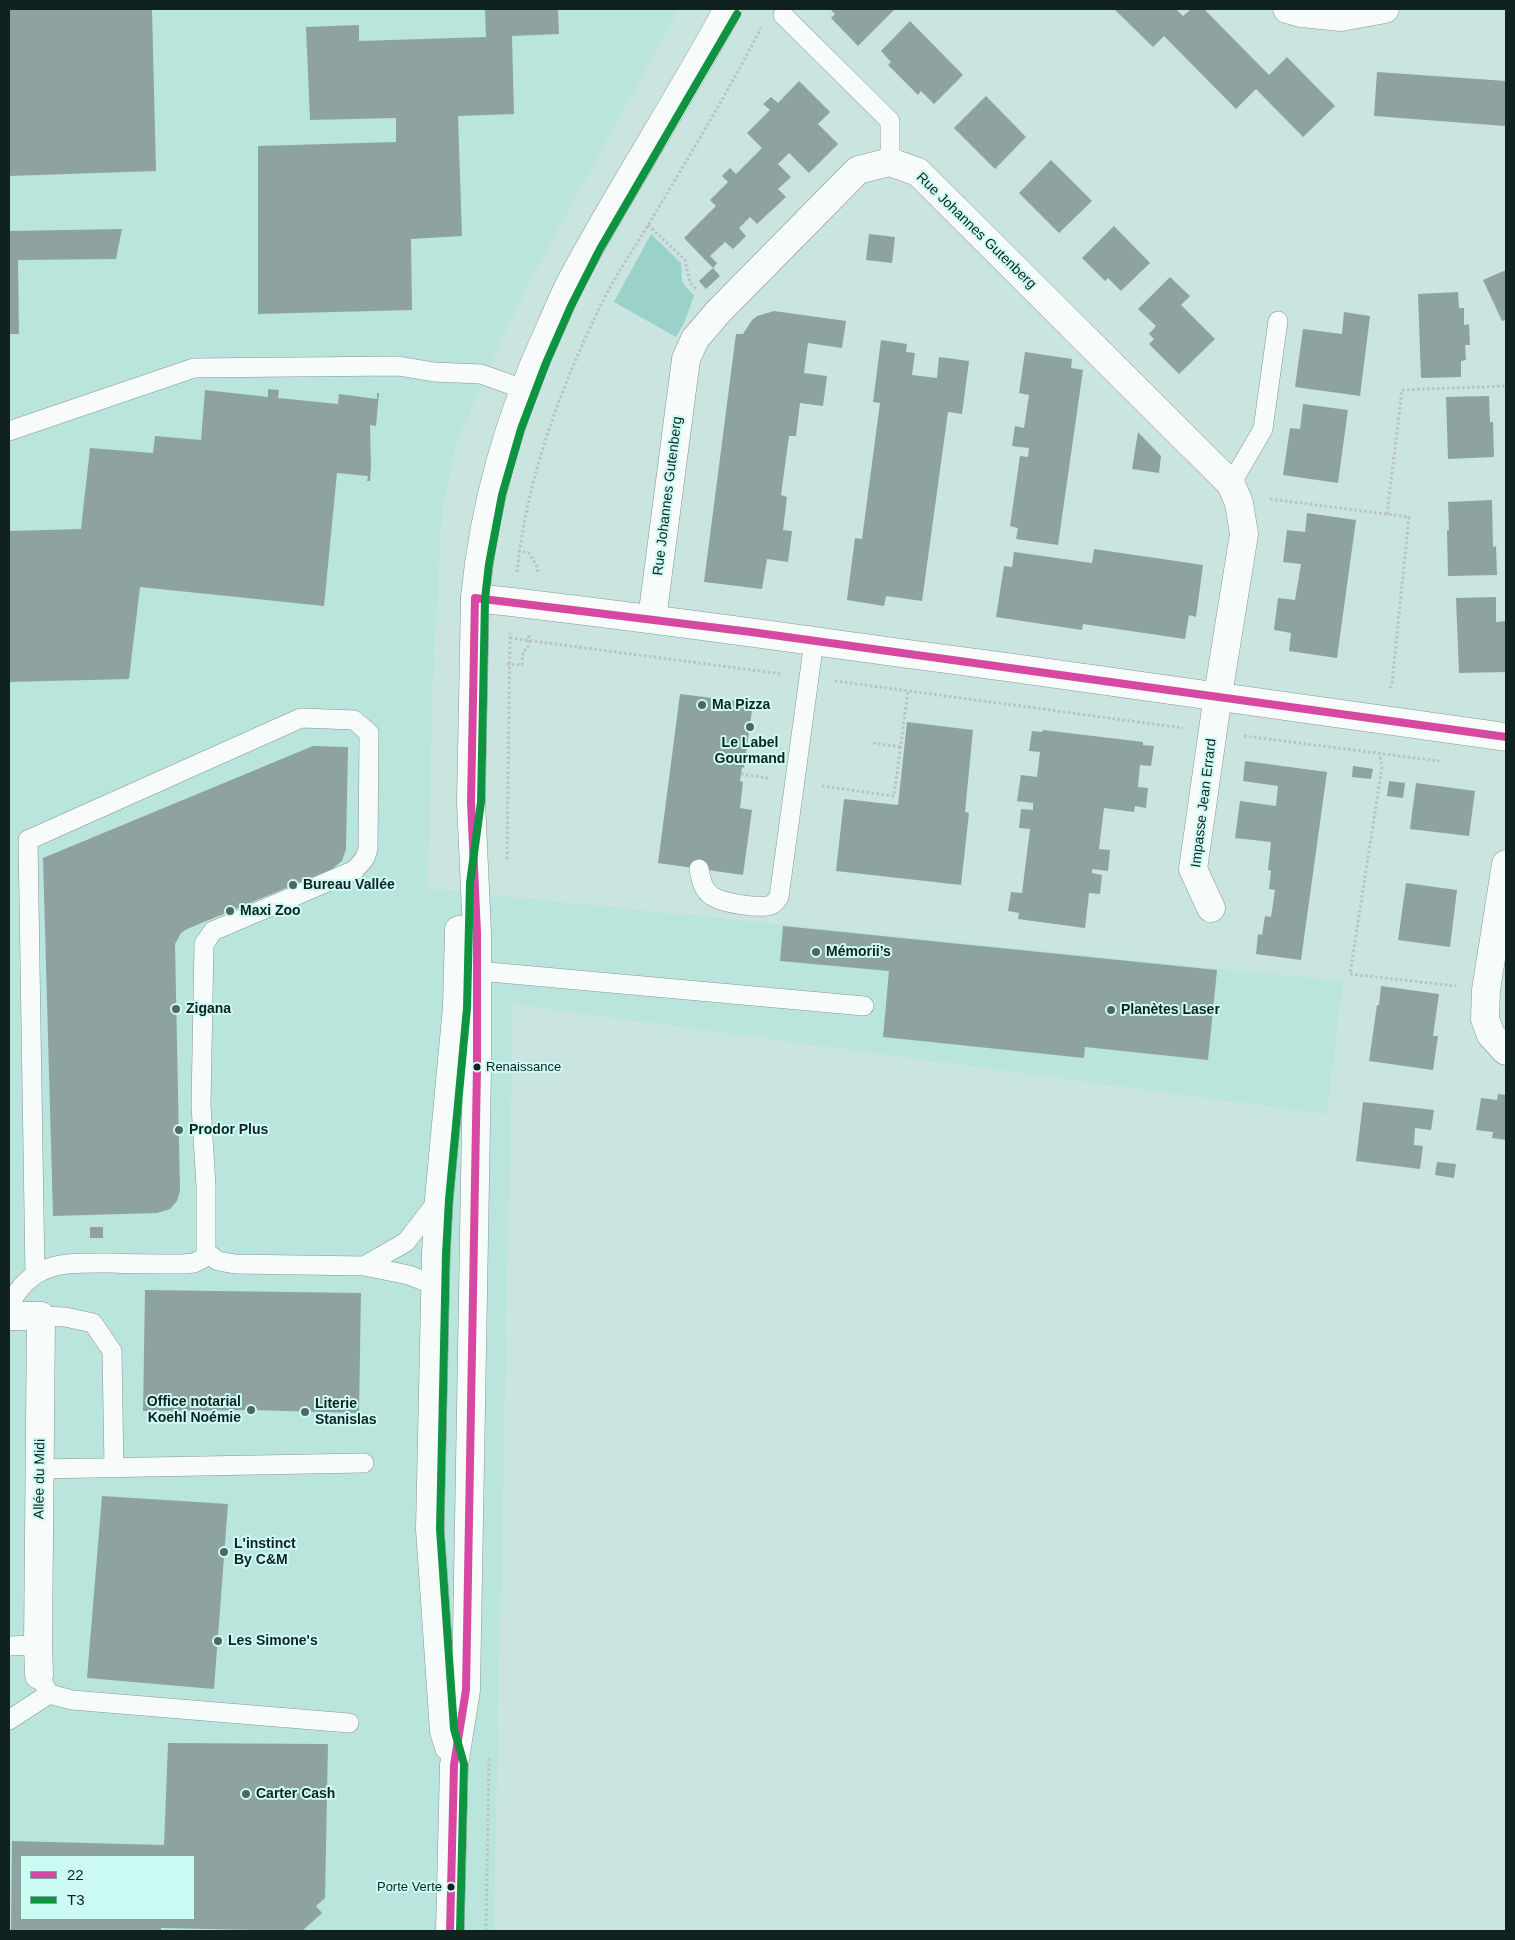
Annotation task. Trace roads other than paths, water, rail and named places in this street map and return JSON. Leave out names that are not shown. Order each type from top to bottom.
[{"type":"street","points":[[450,1931],[454,1765],[466,1690],[477,1067],[460,882],[471,802],[475,598],[482,541],[506,437],[523,389],[573,279],[728,9]]},
{"type":"street","points":[[1287,9],[1301,13],[1341,17],[1385,9]]},
{"type":"street","name":"Rue Johannes Gutenberg","points":[[652,619],[686,358],[695,339],[858,170],[890,162],[918,172],[1235,493]]},
{"type":"street","points":[[1218,695],[1244,534],[1235,493]]},
{"type":"street","points":[[475,598],[652,619],[1218,695],[1506,737]]},
{"type":"street","name":"Impasse Jean Errard","points":[[1211,908],[1193,869],[1218,695]]},
{"type":"street","points":[[1506,864],[1486,990],[1485,1019],[1491,1035],[1506,1051]]},
{"type":"street","points":[[454,1765],[444,1731],[430,1529],[439,1199],[450,1093],[468,970]]},
{"type":"street","points":[[436,1286],[455,1313],[459,1334],[456,1446],[469,1476]]},
{"type":"street","points":[[9,1316],[41,1316]]},
{"type":"street","name":"Allée du Midi","points":[[41,1316],[38,1645],[44,1685]]},
{"type":"lane","points":[[783,15],[890,121],[890,162]]},
{"type":"lane","points":[[1235,493],[1263,429],[1278,321]]},
{"type":"lane","points":[[9,431],[194,368],[398,366],[434,372],[482,374],[523,389]]},
{"type":"lane","points":[[699,869],[702,884],[711,896],[722,901],[762,906],[772,905],[780,897],[814,641]]},
{"type":"lane","points":[[9,1306],[16,1291],[35,1274],[63,1263],[194,1263],[204,1258],[206,1252],[206,1186],[201,1105],[204,944],[213,931],[355,870],[365,858],[368,849],[370,733],[354,720],[301,718],[28,840],[35,1274]]},
{"type":"lane","points":[[468,970],[864,1006]]},
{"type":"lane","points":[[364,1266],[406,1242],[439,1199]]},
{"type":"lane","points":[[206,1252],[218,1261],[235,1264],[364,1266],[409,1275],[436,1286]]},
{"type":"lane","points":[[41,1316],[65,1317],[93,1323],[112,1351],[114,1468]]},
{"type":"lane","points":[[40,1469],[364,1463]]},
{"type":"lane","points":[[9,1646],[38,1645]]},
{"type":"lane","points":[[9,1720],[44,1685],[72,1700],[349,1723]]},
{"type":"place","name":"Ma Pizza","points":[[702,705]]},
{"type":"place","name":"Le Label Gourmand","points":[[750,727]]},
{"type":"place","name":"Bureau Vallée","points":[[293,885]]},
{"type":"place","name":"Maxi Zoo","points":[[230,911]]},
{"type":"place","name":"Mémorii’s","points":[[816,952]]},
{"type":"place","name":"Zigana","points":[[176,1009]]},
{"type":"place","name":"Planètes Laser","points":[[1111,1010]]},
{"type":"place","name":"Renaissance","points":[[477,1067]]},
{"type":"place","name":"Prodor Plus","points":[[179,1130]]},
{"type":"place","name":"Office notarial Koehl Noémie","points":[[251,1410]]},
{"type":"place","name":"Literie Stanislas","points":[[305,1412]]},
{"type":"place","name":"L'instinct By C&M","points":[[224,1552]]},
{"type":"place","name":"Les Simone's","points":[[218,1641]]},
{"type":"place","name":"Carter Cash","points":[[246,1794]]},
{"type":"place","name":"Porte Verte","points":[[451,1887]]}]
